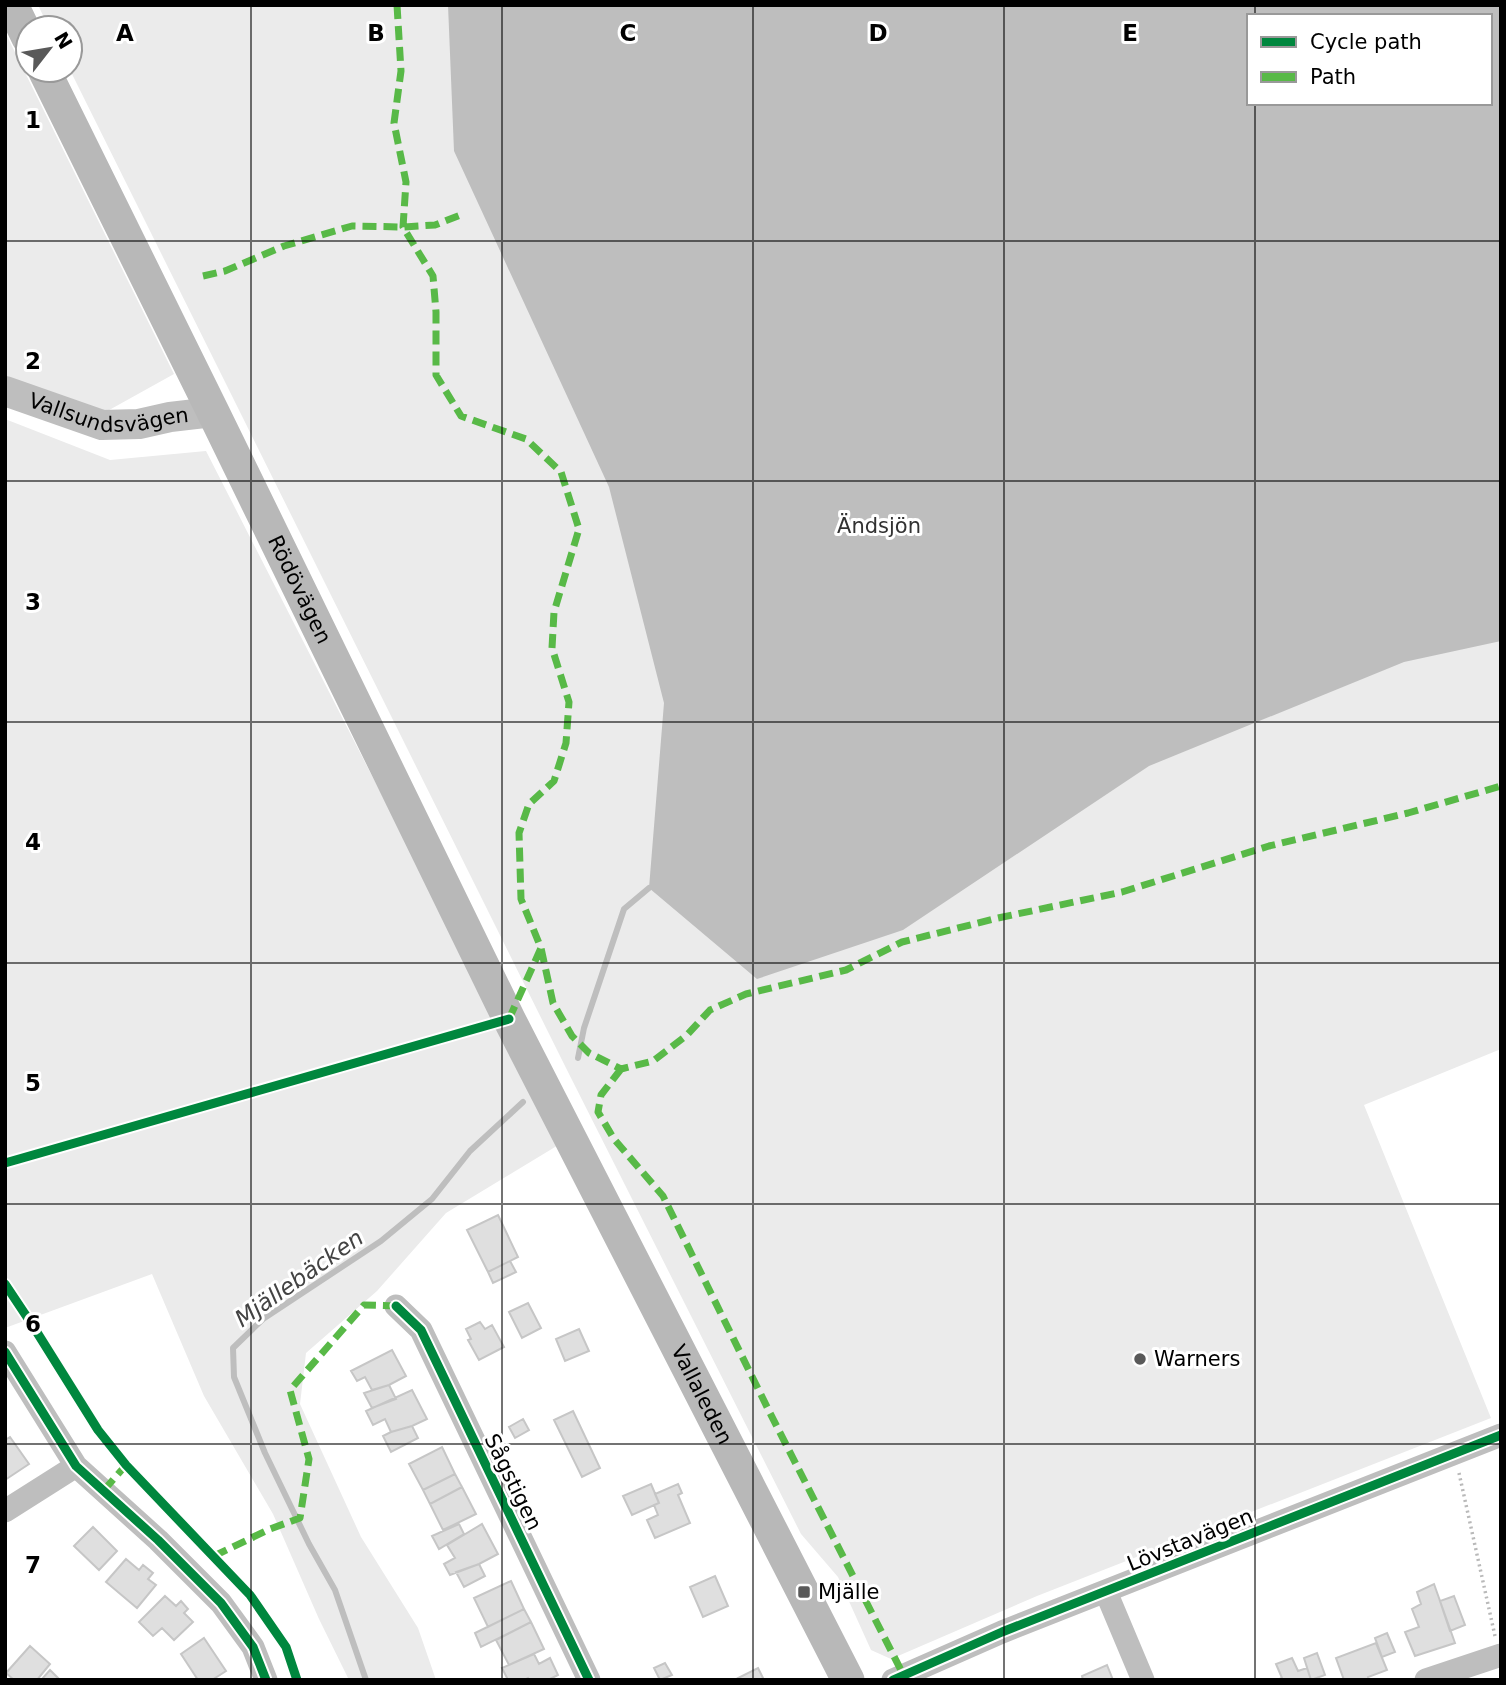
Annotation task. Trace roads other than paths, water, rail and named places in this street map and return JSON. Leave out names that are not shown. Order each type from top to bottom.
[{"type":"main road","name":"Rödövägen","points":[[51,84],[555,1108]]},
{"type":"main road","name":"Vallaleden","points":[[555,1108],[848,1680]]},
{"type":"street","name":"Vallsundsvägen","points":[[5,391],[102,425],[139,425],[170,417],[213,412]]},
{"type":"street","name":"Sågstigen","points":[[396,1306],[421,1330],[589,1680]]},
{"type":"street","points":[[5,1352],[76,1466],[158,1540],[221,1603],[253,1647],[266,1680]]},
{"type":"street","name":"Lövstavägen","points":[[893,1680],[1002,1632],[1501,1435]]},
{"type":"street","points":[[5,1511],[76,1466]]},
{"type":"street","points":[[1106,1592],[1143,1680]]},
{"type":"street","points":[[1426,1680],[1500,1658]]},
{"type":"waterway","name":"Mjällebäcken","points":[[578,1058],[584,1028],[624,909],[649,888]]},
{"type":"waterway","name":"Mjällebäcken","points":[[366,1680],[335,1590],[309,1544],[265,1453],[234,1377],[233,1348],[263,1319],[381,1241],[432,1199],[470,1151],[523,1102]]},
{"type":"place","name":"Warners","points":[[1140,1359]]},
{"type":"place","name":"Mjälle","points":[[804,1592]]},
{"type":"park label","name":"Ändsjön","points":[[879,526]]}]
